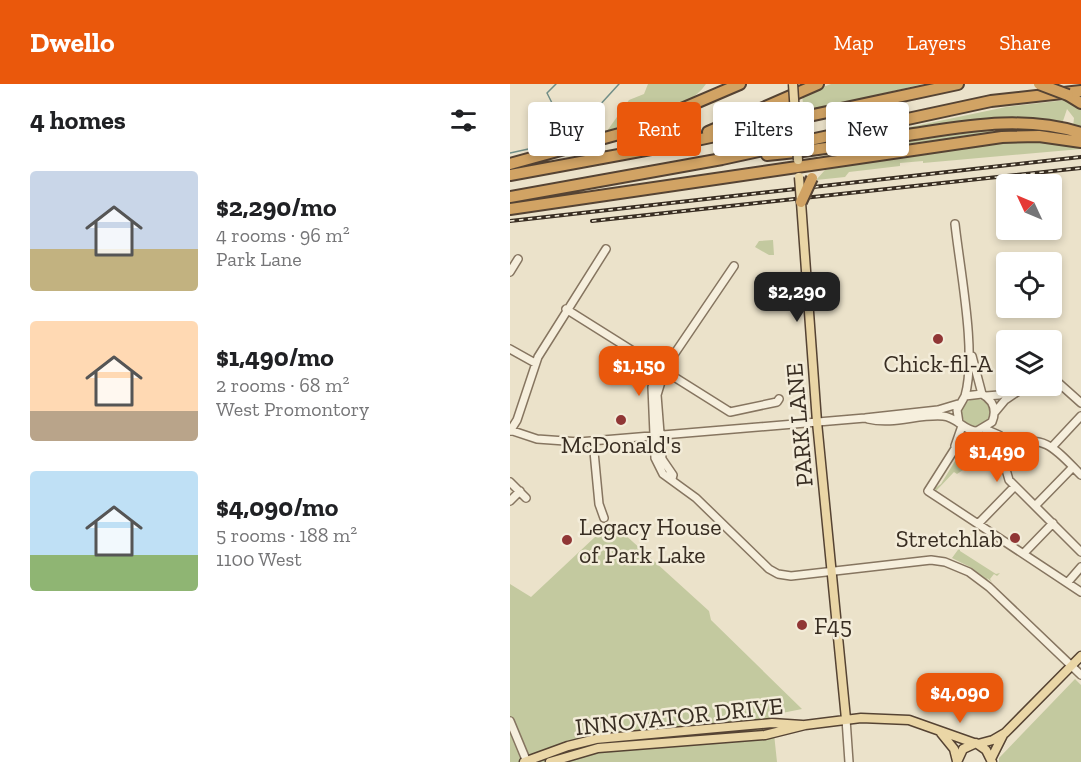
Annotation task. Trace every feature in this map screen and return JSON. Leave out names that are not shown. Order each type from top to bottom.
[{"type":"highway","points":[[510,164],[630,131],[740,84]]},
{"type":"highway","points":[[701,134],[818,84]]},
{"type":"highway","points":[[701,139],[958,84]]},
{"type":"highway","points":[[1039,84],[1068,96]]},
{"type":"highway","points":[[1050,84],[1081,103]]},
{"type":"highway","points":[[510,197],[722,159],[991,101],[1081,91]]},
{"type":"highway","points":[[722,159],[810,152],[989,123],[1031,123],[1081,142]]},
{"type":"highway","points":[[510,209],[1002,137],[1081,133]]},
{"type":"highway","points":[[510,175],[617,155]]},
{"type":"highway","points":[[801,202],[812,178],[829,163]]},
{"type":"main road","name":"PARK LANE","points":[[793,84],[818,422],[846,719]]},
{"type":"main road","points":[[957,762],[963,749],[993,740],[1005,733],[1081,656]]},
{"type":"main road","name":"INNOVATOR DRIVE","points":[[550,762],[598,748],[756,736],[846,719],[909,720],[976,744]]},
{"type":"main road","name":"INNOVATOR DRIVE","points":[[526,762],[596,739],[772,723],[805,725]]},
{"type":"main road","points":[[941,733],[954,751],[957,762]]},
{"type":"main road","points":[[992,760],[1005,733]]},
{"type":"main road","points":[[976,744],[986,750],[992,760]]},
{"type":"street","points":[[606,249],[566,309],[535,363],[517,420],[510,430],[550,441],[593,441],[865,418],[938,410],[958,404],[965,396],[969,383],[970,351],[955,224]]},
{"type":"street","points":[[510,272],[518,259]]},
{"type":"street","points":[[734,266],[652,387],[657,436],[656,464],[665,476],[672,479],[775,573],[791,576],[931,560],[945,562],[969,572],[989,587],[1081,675]]},
{"type":"street","points":[[566,309],[730,412],[777,402],[779,399]]},
{"type":"street","points":[[510,349],[535,363]]},
{"type":"street","points":[[970,351],[984,395],[991,401],[999,435]]},
{"type":"street","points":[[1062,386],[1081,403]]},
{"type":"street","points":[[965,396],[996,395]]},
{"type":"street","points":[[985,429],[1005,400],[1011,396]]},
{"type":"street","points":[[958,404],[957,416],[961,424],[954,450],[928,491],[1081,592]]},
{"type":"street","points":[[865,418],[881,422],[944,416],[977,431]]},
{"type":"street","points":[[1052,447],[1081,416]]},
{"type":"street","points":[[954,450],[977,431],[985,429],[999,435],[1012,447]]},
{"type":"street","points":[[1081,475],[1052,447],[1039,440],[1028,440],[1012,447],[1005,466],[1006,474],[1014,486],[1081,552]]},
{"type":"street","points":[[593,441],[598,504],[604,518]]},
{"type":"street","points":[[1035,506],[1072,467]]},
{"type":"street","points":[[510,482],[526,498]]},
{"type":"street","points":[[978,524],[1014,486]]},
{"type":"street","points":[[510,501],[520,491]]},
{"type":"street","points":[[1024,553],[1053,523]]},
{"type":"street","points":[[1068,582],[1081,567]]},
{"type":"street","name":"PARK LANE","points":[[846,719],[849,762]]},
{"type":"street","points":[[510,721],[526,762]]},
{"type":"green space","points":[[648,84],[706,84],[686,102],[628,102],[644,94]]},
{"type":"green space","points":[[831,84],[923,84],[846,102],[826,102],[826,107],[814,110],[814,102],[803,102],[802,95]]},
{"type":"green space","points":[[1066,100],[1081,108],[1081,129],[1073,127],[1074,118],[1067,109],[1062,124],[1033,119],[1003,118],[943,123],[909,129],[909,127],[1006,107]]},
{"type":"green space","points":[[617,117],[617,127],[607,131]]},
{"type":"green space","points":[[1024,128],[1053,132],[909,148],[909,141],[948,134]]},
{"type":"green space","points":[[1043,141],[1081,146],[1081,149],[900,163],[900,166],[849,172],[845,177],[816,180],[825,170],[843,166],[982,144]]},
{"type":"green space","points":[[773,240],[774,255],[769,255],[755,247],[759,241]]},
{"type":"green space","points":[[976,399],[986,403],[990,413],[986,423],[976,427],[966,423],[962,413],[966,403]]},
{"type":"green space","points":[[955,461],[959,461],[960,469],[969,468],[968,471],[963,470],[957,474],[954,472],[936,491],[938,494],[934,493],[935,488],[941,484]]},
{"type":"green space","points":[[611,522],[709,611],[711,620],[802,709],[772,715],[777,762],[510,762],[510,584],[531,597]]},
{"type":"green space","points":[[960,547],[960,551],[996,574],[1000,573],[997,576],[994,574],[990,579],[992,582],[987,578],[989,582],[951,561],[974,569],[952,558]]},
{"type":"green space","points":[[1075,679],[1081,685],[1081,762],[999,762],[999,758]]},
{"type":"waterway","points":[[552,102],[547,93],[556,84]]},
{"type":"waterway","points":[[603,102],[619,84]]},
{"type":"waterway","points":[[510,153],[528,149]]},
{"type":"railway","points":[[510,221],[1081,157]]},
{"type":"railway","points":[[592,221],[1081,168]]},
{"type":"place","name":"Chick-fil-A","points":[[938,339]]},
{"type":"place","name":"McDonald's","points":[[621,420]]},
{"type":"place","name":"Stretchlab","points":[[1015,538]]},
{"type":"place","name":"Legacy House of Park Lake","points":[[567,540]]},
{"type":"place","name":"F45","points":[[802,625]]}]
